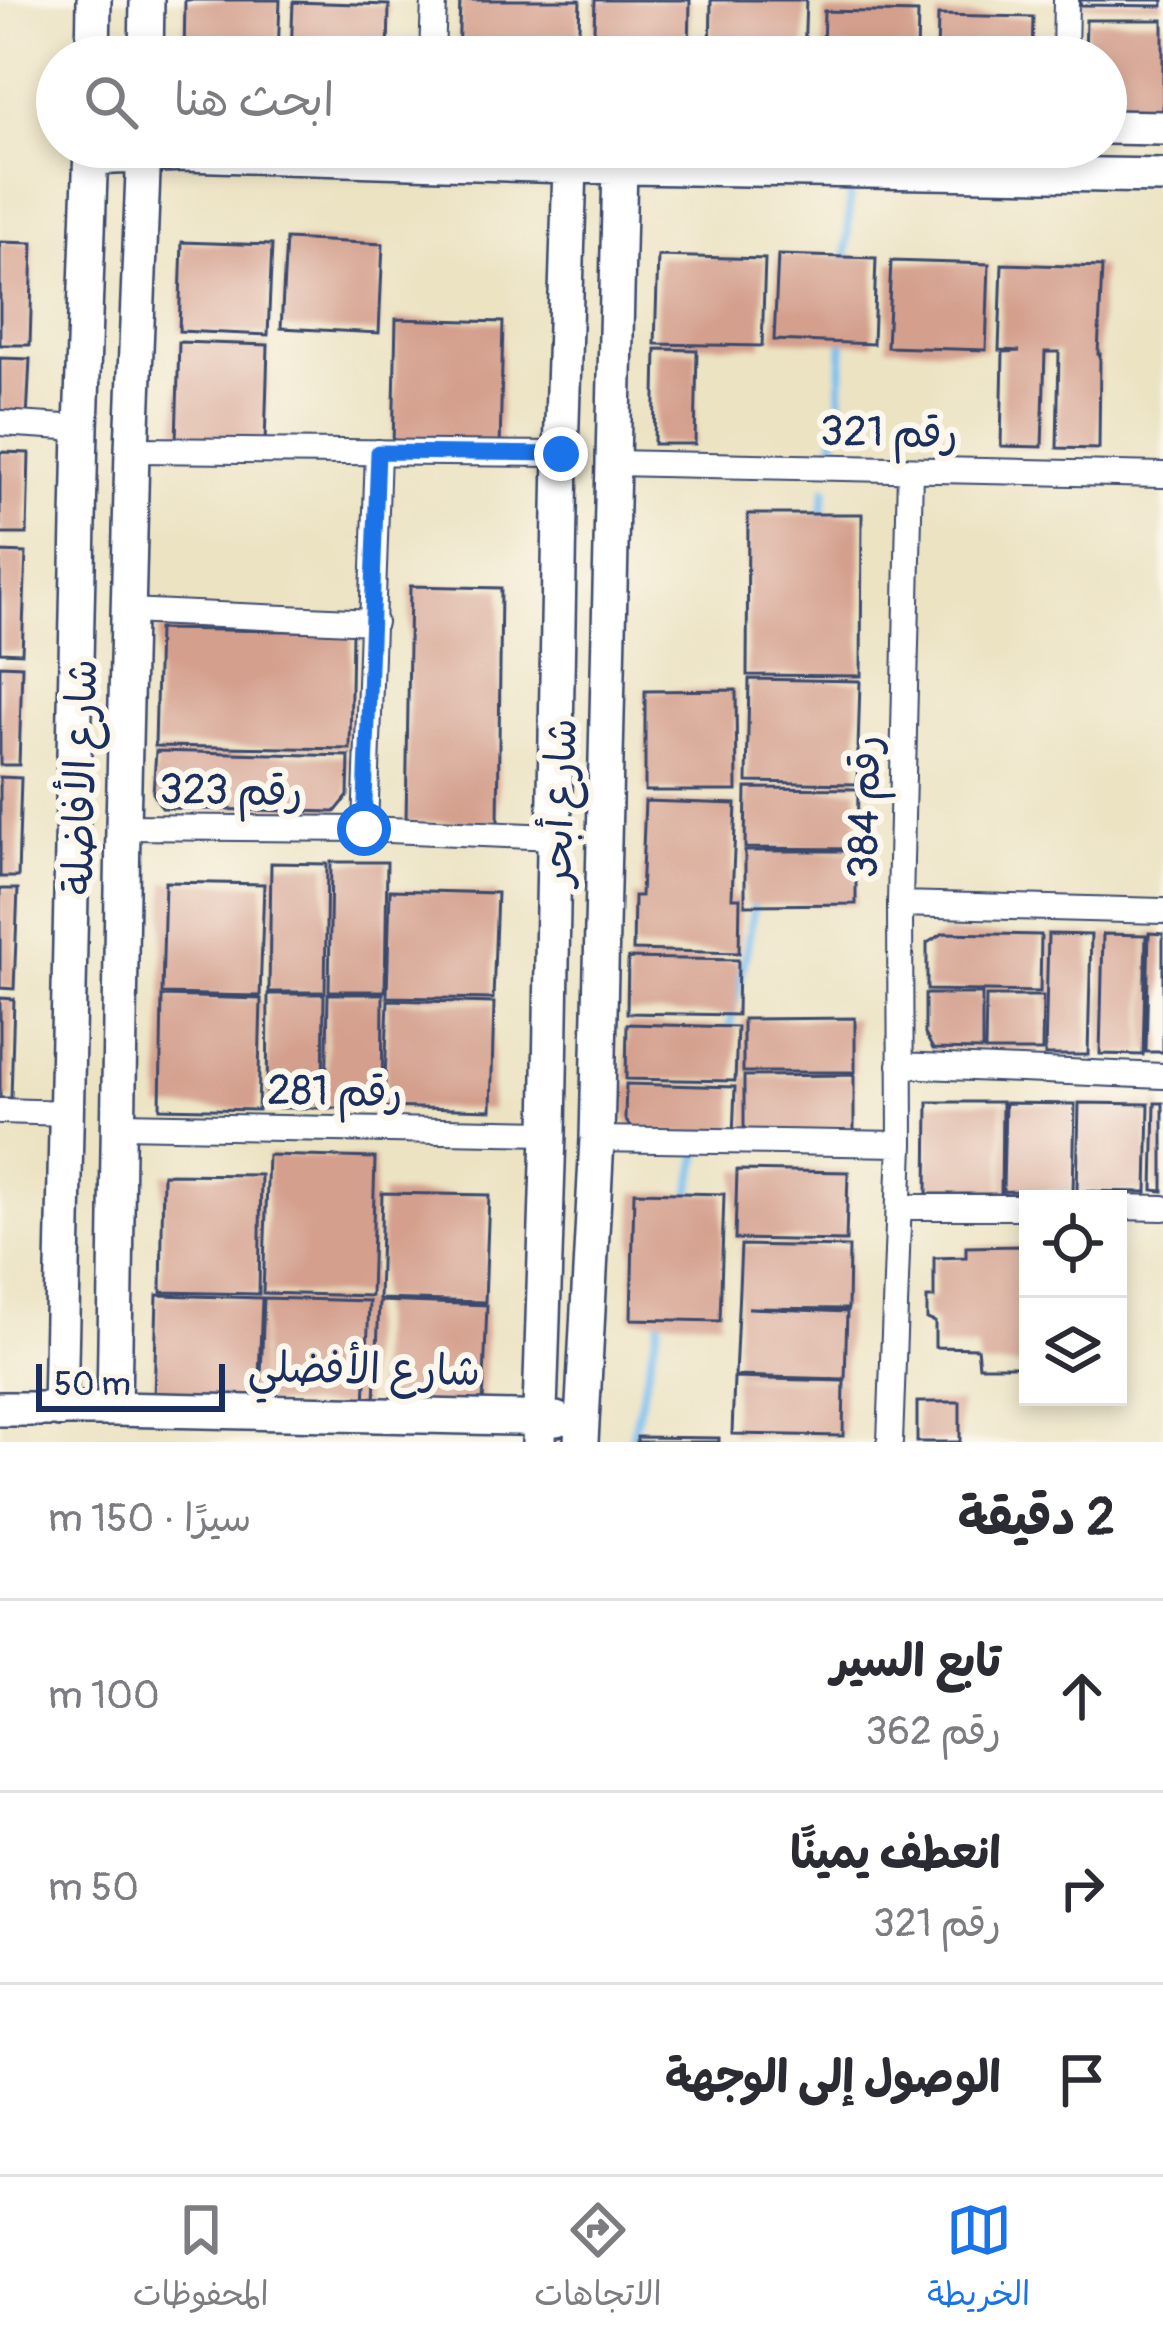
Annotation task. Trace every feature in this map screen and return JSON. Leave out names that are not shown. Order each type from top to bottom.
[{"type":"street","points":[[93,36],[94,0]]},
{"type":"street","points":[[146,36],[147,0]]},
{"type":"street","points":[[433,36],[434,0]]},
{"type":"street","points":[[1066,0],[1066,36]]},
{"type":"street","points":[[1127,127],[1163,128]]},
{"type":"street","name":"شارع الأفاضلة","points":[[61,1410],[90,168]]},
{"type":"street","name":"شارع الأفاضلة","points":[[114,1408],[128,610],[143,168]]},
{"type":"street","name":"شارع أبحر","points":[[538,1430],[570,168]]},
{"type":"street","name":"شارع أبحر","points":[[582,1432],[597,1139],[620,168]]},
{"type":"street","points":[[768,168],[1163,176]]},
{"type":"street","points":[[0,423],[81,428]]},
{"type":"street","points":[[132,450],[561,454]]},
{"type":"street","points":[[364,829],[378,452]]},
{"type":"street","name":"رقم 321","points":[[613,463],[1163,475]]},
{"type":"street","name":"رقم 384","points":[[890,1442],[900,1207],[900,904],[910,471]]},
{"type":"street","points":[[128,610],[374,622]]},
{"type":"street","name":"رقم 323","points":[[123,826],[554,837]]},
{"type":"street","points":[[900,904],[1163,911]]},
{"type":"street","points":[[900,1065],[1163,1076]]},
{"type":"street","points":[[0,1112],[68,1113]]},
{"type":"street","name":"رقم 281","points":[[120,1125],[549,1133]]},
{"type":"street","points":[[597,1139],[901,1144]]},
{"type":"street","points":[[900,1207],[1019,1207]]},
{"type":"street","points":[[1127,1208],[1163,1208]]},
{"type":"street","name":"شارع الأفضلي","points":[[0,1408],[114,1408],[582,1432]]},
{"type":"building","points":[[185,0],[280,0],[279,36],[184,36]]},
{"type":"building","points":[[460,0],[580,0],[579,36],[459,36]]},
{"type":"building","points":[[595,0],[690,0],[689,36],[594,36]]},
{"type":"building","points":[[711,0],[806,0],[805,36],[710,36]]},
{"type":"building","points":[[1080,0],[1163,0],[1163,6],[1080,5]]},
{"type":"building","points":[[293,2],[389,5],[388,36],[292,36]]},
{"type":"building","points":[[824,11],[918,13],[917,36],[823,36]]},
{"type":"building","points":[[938,15],[1033,17],[1033,36],[938,36]]},
{"type":"building","points":[[1086,20],[1163,20],[1163,116],[1127,115],[1127,36],[1086,36]]},
{"type":"building","points":[[286,239],[383,244],[379,333],[281,328]]},
{"type":"building","points":[[0,242],[33,243],[30,345],[0,345]]},
{"type":"building","points":[[182,242],[272,245],[268,335],[179,331]]},
{"type":"building","points":[[778,255],[876,258],[873,344],[774,340]]},
{"type":"building","points":[[658,256],[765,259],[762,346],[655,344]]},
{"type":"building","points":[[891,261],[989,264],[986,350],[887,347]]},
{"type":"building","points":[[1002,264],[1102,267],[1099,449],[1057,448],[1059,352],[1045,352],[1042,447],[1001,446],[1003,352],[1020,351],[999,350]]},
{"type":"building","points":[[396,319],[503,322],[500,449],[393,447]]},
{"type":"building","points":[[179,342],[268,345],[265,444],[176,442]]},
{"type":"building","points":[[656,349],[697,350],[695,444],[654,444]]},
{"type":"building","points":[[0,358],[30,359],[27,419],[0,418]]},
{"type":"building","points":[[0,452],[29,453],[27,534],[0,534]]},
{"type":"building","points":[[748,514],[862,514],[861,676],[747,675]]},
{"type":"building","points":[[0,552],[26,553],[22,653],[0,652]]},
{"type":"building","points":[[410,586],[501,588],[498,823],[406,822]]},
{"type":"building","points":[[158,629],[352,632],[350,749],[155,746]]},
{"type":"building","points":[[0,665],[22,666],[19,765],[0,765]]},
{"type":"building","points":[[749,679],[860,681],[857,784],[747,782]]},
{"type":"building","points":[[736,690],[737,791],[645,791],[645,691]]},
{"type":"building","points":[[156,751],[349,756],[348,796],[335,812],[162,808],[153,793]]},
{"type":"building","points":[[0,777],[21,778],[18,877],[0,877]]},
{"type":"building","points":[[746,788],[858,789],[857,849],[745,848]]},
{"type":"building","points":[[645,801],[736,804],[732,898],[740,898],[739,953],[633,950],[634,896],[641,896]]},
{"type":"building","points":[[745,851],[856,851],[856,904],[745,905]]},
{"type":"building","points":[[331,862],[387,862],[385,991],[329,991]]},
{"type":"building","points":[[271,863],[327,864],[325,992],[269,992]]},
{"type":"building","points":[[165,882],[264,884],[260,996],[162,994]]},
{"type":"building","points":[[0,889],[18,889],[14,989],[0,988]]},
{"type":"building","points":[[390,890],[497,893],[493,999],[387,997]]},
{"type":"building","points":[[944,933],[1041,935],[1040,992],[927,990],[927,943]]},
{"type":"building","points":[[1149,933],[1163,934],[1163,1052],[1146,1052]]},
{"type":"building","points":[[1048,934],[1091,935],[1088,1055],[1045,1055]]},
{"type":"building","points":[[1103,934],[1146,935],[1143,1055],[1100,1054]]},
{"type":"building","points":[[628,958],[738,960],[737,1015],[627,1013]]},
{"type":"building","points":[[268,994],[324,994],[323,1108],[267,1108]]},
{"type":"building","points":[[328,994],[383,994],[382,1108],[326,1108]]},
{"type":"building","points":[[925,994],[982,994],[982,1050],[933,1049],[925,1034]]},
{"type":"building","points":[[162,996],[261,999],[258,1110],[160,1108]]},
{"type":"building","points":[[986,996],[1043,996],[1042,1051],[985,1051]]},
{"type":"building","points":[[0,998],[14,999],[11,1098],[0,1098]]},
{"type":"building","points":[[388,1000],[494,1003],[491,1110],[384,1107]]},
{"type":"building","points":[[855,1018],[855,1072],[743,1072],[743,1019]]},
{"type":"building","points":[[627,1024],[737,1027],[735,1081],[626,1079]]},
{"type":"building","points":[[854,1075],[854,1135],[744,1135],[744,1076]]},
{"type":"building","points":[[626,1084],[735,1087],[733,1136],[634,1132],[625,1119]]},
{"type":"building","points":[[928,1102],[1002,1102],[1001,1194],[927,1194]]},
{"type":"building","points":[[1005,1103],[1075,1104],[1073,1190],[1003,1191]]},
{"type":"building","points":[[1079,1103],[1149,1104],[1147,1192],[1077,1190]]},
{"type":"building","points":[[1155,1103],[1163,1103],[1163,1191],[1153,1190]]},
{"type":"building","points":[[268,1155],[375,1158],[371,1296],[263,1293]]},
{"type":"building","points":[[737,1170],[848,1172],[846,1241],[735,1239]]},
{"type":"building","points":[[163,1174],[261,1175],[259,1294],[161,1292]]},
{"type":"building","points":[[634,1192],[724,1194],[720,1321],[631,1319]]},
{"type":"building","points":[[382,1193],[489,1195],[485,1302],[379,1299]]},
{"type":"building","points":[[741,1245],[849,1247],[848,1309],[748,1308],[847,1312],[845,1379],[735,1376]]},
{"type":"building","points":[[1019,1246],[1019,1366],[979,1366],[977,1348],[935,1347],[935,1322],[927,1319],[927,1298],[934,1298],[934,1258],[966,1257],[966,1247]]},
{"type":"building","points":[[157,1295],[262,1298],[258,1404],[154,1400]]},
{"type":"building","points":[[264,1298],[369,1301],[365,1407],[260,1403]]},
{"type":"building","points":[[379,1301],[487,1305],[483,1405],[375,1401]]},
{"type":"building","points":[[734,1378],[844,1381],[843,1436],[732,1434]]},
{"type":"building","points":[[917,1402],[960,1402],[960,1442],[917,1442]]},
{"type":"building","points":[[637,1437],[719,1438],[719,1442],[637,1442]]},
{"type":"waterway","points":[[846,265],[851,178]]},
{"type":"waterway","points":[[833,448],[843,334]]},
{"type":"waterway","points":[[820,523],[826,489]]},
{"type":"waterway","points":[[727,1037],[755,899]]},
{"type":"waterway","points":[[688,1201],[701,1145]]},
{"type":"waterway","points":[[631,1442],[661,1314]]},
{"type":"route","points":[[364,829],[378,452],[561,454]]}]
